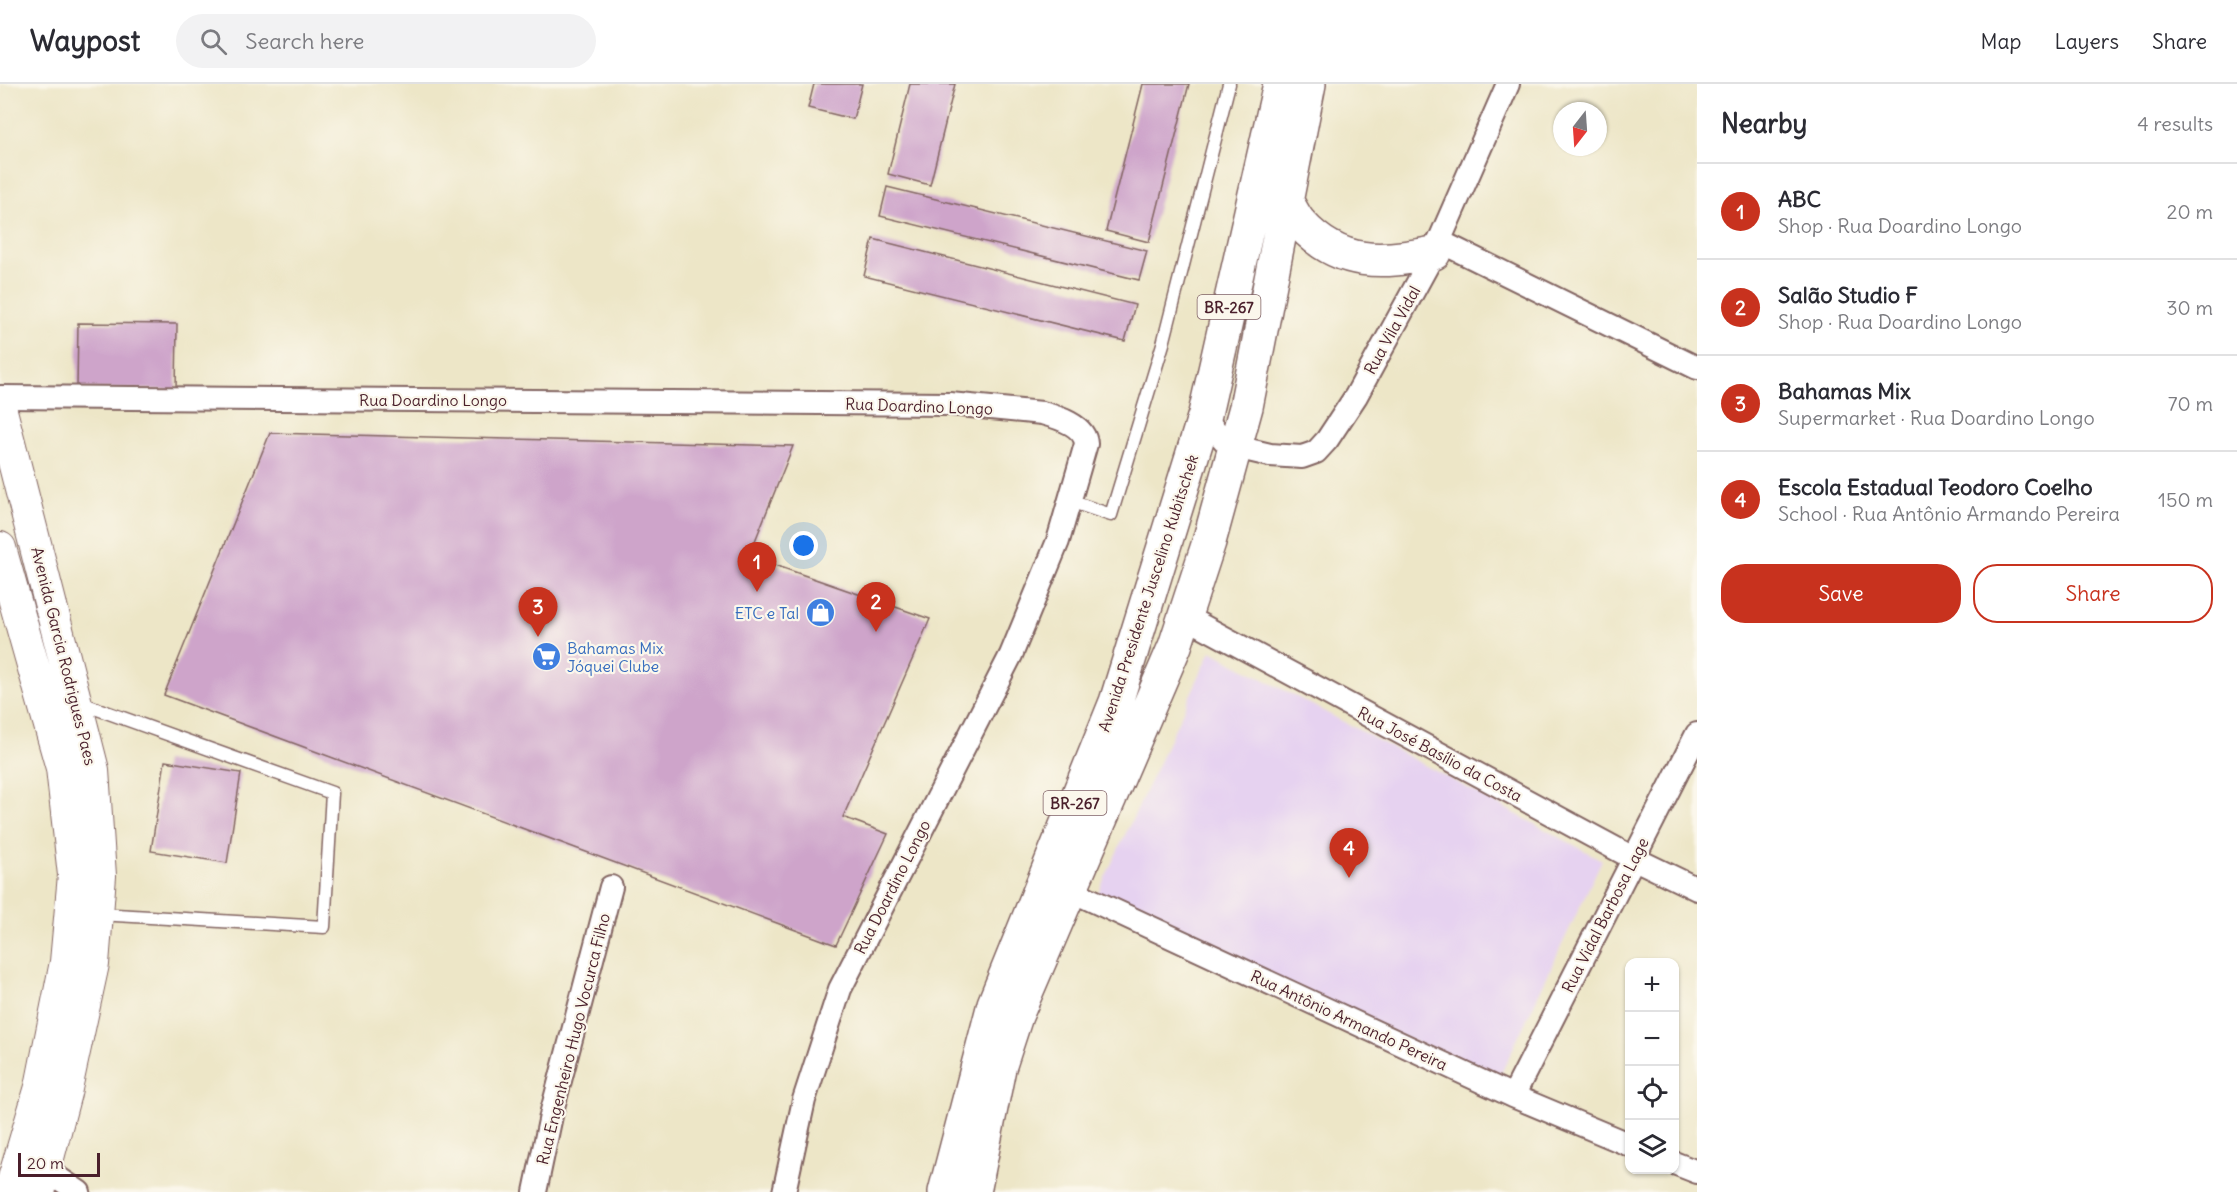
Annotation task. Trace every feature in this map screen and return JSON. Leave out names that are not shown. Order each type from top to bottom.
[{"type":"highway","name":"Avenida Presidente Juscelino Kubitschek","points":[[945,1192],[994,1004],[1116,702],[1189,468],[1205,414],[1280,84]]},
{"type":"highway","name":"Avenida Presidente Juscelino Kubitschek","points":[[974,1192],[999,1068],[1016,1016],[1175,646],[1209,542],[1236,447],[1309,84]]},
{"type":"highway","points":[[1286,201],[1300,224],[1335,250],[1377,261],[1393,260],[1437,247]]},
{"type":"highway","points":[[1189,468],[1212,453],[1236,447]]},
{"type":"main road","name":"Avenida Garcia Rodrigues Paes","points":[[0,407],[93,770],[100,876],[93,964],[65,1093],[42,1181]]},
{"type":"main road","name":"Avenida Garcia Rodrigues Paes","points":[[0,548],[62,768],[74,875],[66,962],[41,1087],[9,1192]]},
{"type":"street","name":"Rua Vila Vidal","points":[[1236,447],[1286,457],[1302,457],[1317,452],[1327,440],[1356,396],[1437,247],[1508,84]]},
{"type":"street","points":[[1437,247],[1697,368]]},
{"type":"street","name":"Rua Doardino Longo","points":[[0,397],[950,404],[1042,413],[1056,417],[1085,436],[1086,444],[1058,541],[1011,654],[840,989],[804,1100],[784,1192]]},
{"type":"street","points":[[1205,414],[1219,435],[1236,447]]},
{"type":"street","name":"Rua José Basílio da Costa","points":[[1184,616],[1633,858],[1697,889]]},
{"type":"street","name":"Rua Vidal Barbosa Lage","points":[[1513,1096],[1697,734]]},
{"type":"street","name":"Rua Engenheiro Hugo Vocurca Filho","points":[[535,1192],[552,1111],[611,887]]},
{"type":"street","name":"Rua Antônio Armando Pereira","points":[[1070,890],[1513,1096],[1625,1142]]},
{"type":"street","points":[[1679,1165],[1697,1173]]},
{"type":"street","points":[[42,1181],[79,1192]]},
{"type":"lane","points":[[1070,501],[1111,515],[1163,344],[1229,84]]},
{"type":"lane","points":[[76,702],[332,793],[324,927],[97,914]]},
{"type":"shaded area","points":[[1211,651],[1602,860],[1498,1080],[1096,897]]},
{"type":"building","points":[[814,84],[862,84],[853,119],[808,108]]},
{"type":"building","points":[[910,84],[955,84],[930,185],[888,174]]},
{"type":"building","points":[[1143,84],[1189,84],[1149,242],[1106,231]]},
{"type":"building","points":[[887,187],[1147,251],[1139,280],[880,216]]},
{"type":"building","points":[[873,239],[1135,305],[1125,341],[864,276]]},
{"type":"building","points":[[78,323],[177,324],[176,390],[77,389]]},
{"type":"building","name":"Bahamas Mix Jóquei Clube","points":[[270,433],[793,446],[749,556],[930,619],[843,817],[888,834],[836,945],[164,695]]},
{"type":"building","points":[[165,761],[241,773],[227,863],[151,851]]},
{"type":"place","name":"ABC","points":[[757,592]]},
{"type":"place","name":"ETC e Tal","points":[[820,613]]},
{"type":"place","name":"Salão Studio F","points":[[876,632]]},
{"type":"place","name":"Bahamas Mix","points":[[538,637]]},
{"type":"place","name":"Bahamas Mix Jóquei Clube","points":[[546,657]]},
{"type":"place","name":"Escola Estadual Teodoro Coelho","points":[[1349,878]]}]
